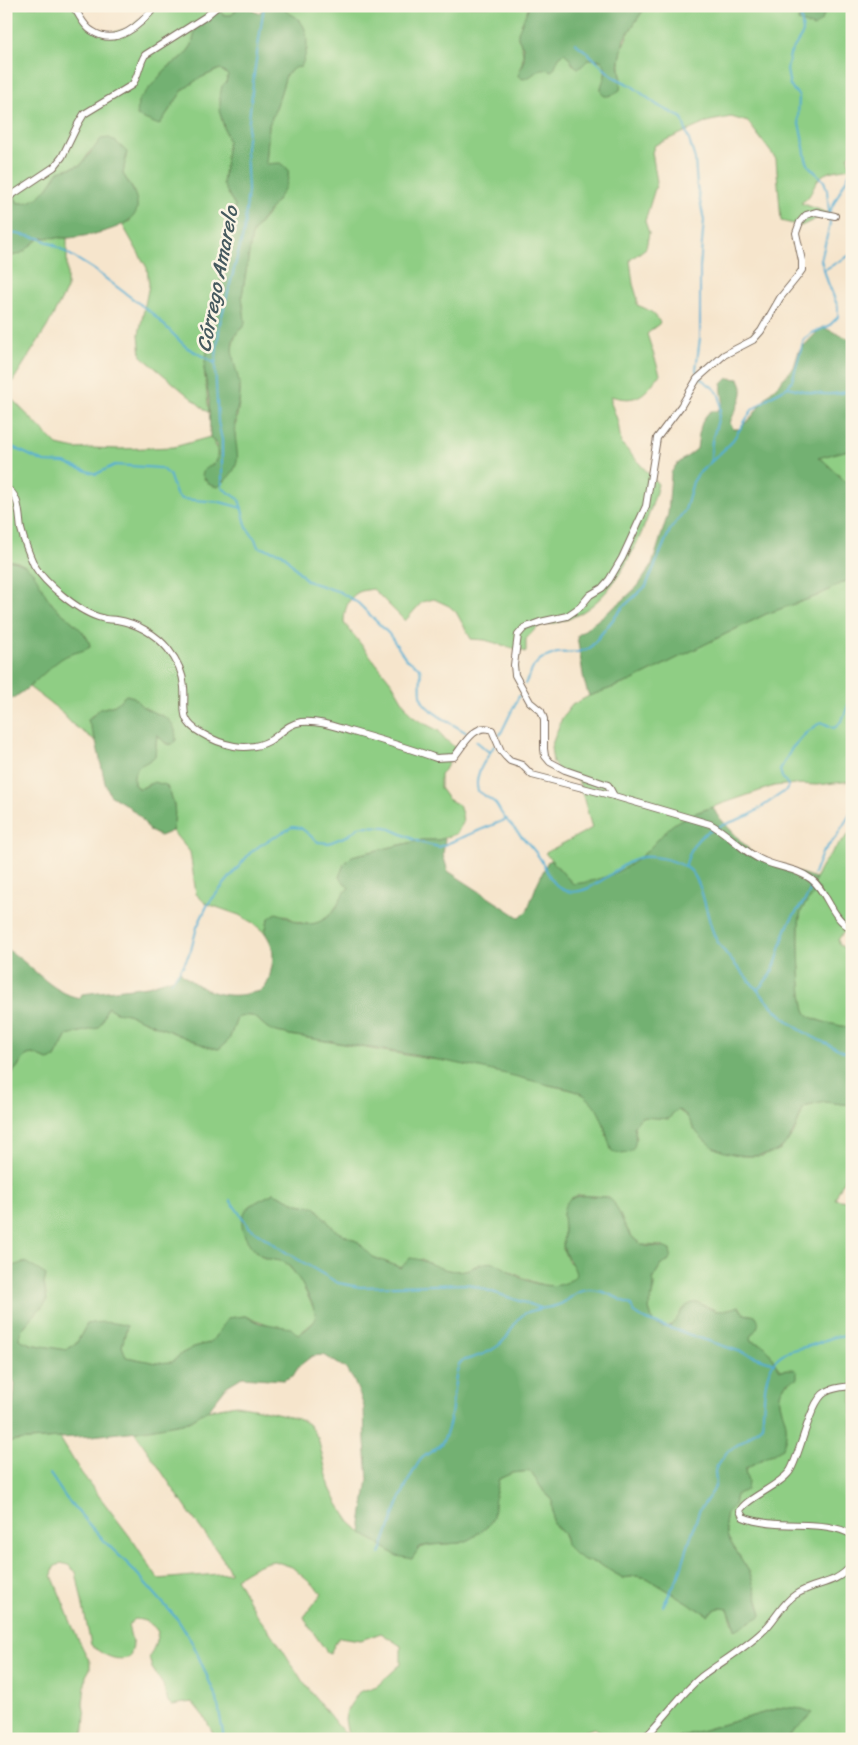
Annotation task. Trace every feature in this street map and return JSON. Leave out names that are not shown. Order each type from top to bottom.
[{"type":"street","points":[[72,6],[91,31],[102,36],[115,36],[127,33],[147,17],[156,6]]},
{"type":"street","points":[[6,199],[54,167],[62,157],[84,114],[132,85],[145,55],[205,17],[218,6]]},
{"type":"street","points":[[614,796],[608,785],[565,770],[550,762],[545,756],[544,719],[541,711],[530,702],[515,675],[514,665],[518,635],[524,628],[567,616],[580,607],[590,595],[602,588],[622,558],[646,506],[657,438],[681,406],[697,379],[724,355],[754,340],[780,298],[798,277],[802,270],[796,232],[800,222],[806,215],[816,212],[835,216]]},
{"type":"street","points":[[6,488],[13,493],[19,508],[22,530],[28,550],[42,576],[61,594],[92,615],[102,619],[129,623],[150,633],[164,644],[176,659],[181,672],[186,720],[191,727],[213,740],[239,748],[256,746],[269,741],[290,725],[301,722],[322,723],[436,758],[447,759],[454,758],[476,731],[487,728],[492,730],[501,751],[506,757],[510,761],[522,765],[532,775],[614,796],[710,824],[722,830],[744,850],[763,861],[794,870],[809,878],[816,884],[836,917],[852,930]]},
{"type":"street","points":[[852,1386],[838,1387],[821,1395],[816,1401],[801,1445],[788,1474],[774,1486],[743,1506],[740,1511],[743,1517],[758,1522],[832,1527],[852,1535]]},
{"type":"street","points":[[643,1739],[700,1678],[765,1630],[785,1604],[795,1595],[807,1588],[835,1580],[852,1565]]},
{"type":"green space","points":[[6,6],[76,6],[89,28],[107,34],[130,28],[151,6],[239,6],[232,15],[224,15],[194,36],[192,45],[185,55],[166,69],[146,93],[159,125],[183,90],[198,79],[220,69],[228,75],[226,82],[222,86],[220,113],[228,141],[223,184],[235,206],[204,368],[209,413],[141,356],[139,334],[149,285],[147,268],[122,224],[130,221],[134,191],[123,174],[126,152],[115,141],[91,150],[81,165],[59,171],[38,198],[26,203],[18,203],[9,184],[6,183]]},
{"type":"green space","points":[[239,6],[248,6],[259,13],[265,6],[281,6],[298,19],[303,26],[306,31],[307,44],[301,67],[294,68],[286,75],[269,125],[266,164],[280,163],[288,169],[288,177],[286,186],[252,235],[242,296],[244,327],[233,340],[232,348],[240,391],[235,425],[237,458],[233,471],[218,487],[210,485],[202,475],[204,470],[216,462],[218,455],[217,445],[210,437],[209,399],[204,368],[235,206],[223,184],[228,141],[220,113],[220,96],[222,86],[226,82],[228,75],[220,69],[198,79],[183,90],[159,125],[137,116],[138,101],[166,69],[185,55],[192,45],[196,27],[217,10],[224,15],[232,15]]},
{"type":"green space","points":[[281,6],[529,6],[518,38],[523,54],[519,70],[545,68],[564,53],[573,65],[582,66],[589,59],[598,60],[605,64],[605,80],[601,90],[621,76],[620,66],[623,47],[630,31],[646,6],[802,6],[798,21],[822,20],[827,6],[852,6],[852,152],[848,157],[850,168],[823,175],[819,178],[806,200],[801,203],[828,213],[801,226],[781,221],[776,159],[748,122],[731,117],[710,121],[655,145],[652,152],[657,182],[645,221],[649,233],[646,248],[630,260],[637,305],[653,314],[660,323],[647,334],[660,374],[640,396],[628,399],[611,396],[621,443],[658,484],[641,535],[622,570],[599,599],[587,609],[574,616],[560,622],[541,625],[536,628],[526,639],[526,652],[485,640],[471,639],[456,612],[449,606],[434,599],[422,602],[405,621],[373,589],[361,591],[351,599],[347,606],[344,623],[392,683],[409,712],[416,719],[439,731],[443,738],[455,748],[446,768],[440,774],[440,788],[448,799],[459,805],[463,823],[456,834],[438,840],[422,840],[352,856],[349,888],[338,905],[325,919],[312,924],[306,924],[285,915],[268,919],[265,933],[239,915],[205,903],[196,894],[190,852],[172,831],[174,807],[166,785],[149,784],[140,789],[134,785],[135,772],[139,766],[155,756],[157,734],[169,745],[175,732],[166,718],[143,707],[134,697],[126,695],[115,705],[100,709],[88,719],[96,741],[72,724],[58,709],[29,687],[63,657],[90,647],[85,634],[55,607],[27,570],[18,562],[6,560],[6,393],[57,445],[76,449],[174,447],[210,437],[217,449],[217,454],[214,464],[204,480],[236,438],[240,391],[232,352],[238,331],[245,321],[242,296],[252,235],[276,201],[289,174],[266,164],[269,125],[286,75],[294,68],[307,50],[306,34],[302,24],[288,14]]},
{"type":"green space","points":[[529,6],[646,6],[624,39],[619,65],[621,76],[620,90],[609,96],[602,94],[601,86],[606,68],[601,60],[589,59],[578,68],[564,53],[559,57],[554,69],[551,71],[546,69],[539,70],[523,79],[518,76],[524,59],[523,47],[518,38],[518,32]]},
{"type":"green space","points":[[802,6],[827,6],[822,20],[814,27],[798,21]]},
{"type":"green space","points":[[109,138],[127,152],[123,174],[136,199],[137,209],[134,216],[127,222],[97,233],[69,238],[42,238],[34,242],[24,252],[13,256],[6,256],[6,183],[12,187],[13,195],[18,203],[32,201],[43,193],[59,171],[81,165],[101,139]]},
{"type":"green space","points":[[49,237],[67,238],[67,289],[47,327],[6,392],[6,256],[20,254],[37,240]]},
{"type":"green space","points":[[822,327],[852,340],[852,449],[818,458],[824,461],[852,488],[852,578],[817,596],[766,614],[631,681],[589,696],[584,681],[577,636],[638,586],[652,565],[668,514],[671,473],[676,465],[697,449],[700,428],[704,418],[711,411],[717,411],[722,404],[722,384],[728,378],[739,379],[742,391],[740,401],[730,423],[733,429],[739,429],[751,418],[767,396],[794,367],[799,351]]},
{"type":"green space","points":[[852,449],[852,488],[824,461],[817,458]]},
{"type":"green space","points":[[6,560],[26,566],[32,571],[52,604],[85,635],[90,647],[61,659],[25,690],[11,699],[6,697]]},
{"type":"green space","points":[[852,578],[852,781],[817,785],[795,784],[774,786],[689,815],[635,862],[613,875],[589,883],[573,884],[545,853],[592,828],[577,775],[561,773],[553,763],[551,747],[562,718],[572,705],[589,696],[631,681],[766,614],[817,596]]},
{"type":"green space","points":[[126,695],[134,697],[143,707],[170,721],[175,732],[176,740],[171,744],[166,743],[157,734],[155,756],[139,766],[134,778],[134,785],[140,789],[154,782],[166,785],[169,791],[175,813],[174,825],[172,831],[160,836],[150,831],[141,818],[128,806],[110,795],[105,783],[96,741],[88,720],[100,709],[115,705]]},
{"type":"green space","points":[[713,807],[717,815],[751,852],[774,865],[816,878],[813,885],[820,890],[805,905],[801,912],[799,924],[800,965],[804,1005],[806,1012],[814,1019],[852,1029],[852,1105],[825,1102],[804,1107],[790,1138],[776,1151],[750,1156],[722,1151],[704,1140],[695,1130],[687,1116],[678,1110],[669,1119],[641,1117],[634,1126],[635,1144],[630,1152],[620,1154],[612,1152],[600,1114],[591,1101],[575,1091],[447,1061],[277,1032],[250,1016],[237,1018],[229,1040],[219,1049],[208,1047],[107,1007],[98,1028],[67,1035],[55,1058],[48,1060],[33,1054],[27,1055],[6,1081],[6,949],[59,990],[80,998],[82,994],[148,986],[173,978],[180,971],[187,978],[212,992],[241,995],[258,992],[266,985],[272,966],[272,949],[265,933],[268,919],[276,913],[300,923],[312,924],[328,917],[349,888],[339,877],[344,864],[352,856],[422,840],[445,838],[443,855],[448,871],[520,918],[527,911],[548,861],[551,860],[573,884],[604,877],[632,863],[676,823]]},
{"type":"green space","points":[[852,832],[852,933],[843,933],[838,940],[840,945],[852,953],[852,1029],[814,1019],[806,1012],[801,981],[799,925],[804,905],[820,890],[813,885],[820,870],[839,844]]},
{"type":"green space","points":[[107,1007],[208,1047],[218,1049],[229,1040],[237,1018],[250,1016],[273,1031],[290,1035],[490,1069],[578,1092],[588,1097],[599,1112],[606,1136],[637,1139],[634,1126],[641,1117],[657,1118],[678,1110],[689,1118],[694,1129],[741,1156],[763,1156],[781,1149],[794,1133],[804,1107],[825,1102],[852,1105],[852,1162],[835,1199],[852,1202],[852,1739],[786,1739],[796,1729],[784,1707],[672,1739],[614,1739],[594,1728],[583,1732],[580,1739],[216,1739],[205,1718],[192,1702],[172,1705],[168,1702],[163,1685],[152,1668],[149,1658],[158,1632],[151,1624],[135,1619],[128,1625],[133,1646],[130,1657],[125,1659],[109,1657],[91,1645],[76,1572],[68,1565],[61,1563],[54,1567],[52,1575],[76,1635],[90,1662],[90,1669],[86,1676],[83,1704],[85,1716],[83,1739],[6,1739],[6,1444],[14,1441],[60,1438],[80,1471],[134,1542],[158,1579],[230,1572],[223,1559],[134,1431],[182,1423],[208,1410],[236,1405],[298,1418],[308,1424],[318,1438],[330,1488],[350,1522],[362,1533],[397,1556],[429,1545],[460,1543],[469,1540],[488,1526],[499,1479],[512,1473],[530,1471],[545,1493],[552,1499],[553,1524],[564,1534],[565,1541],[584,1560],[599,1564],[623,1578],[637,1576],[647,1578],[708,1615],[717,1609],[728,1609],[735,1629],[762,1614],[750,1573],[728,1538],[725,1524],[727,1512],[734,1505],[736,1494],[742,1491],[748,1482],[745,1472],[747,1469],[758,1460],[774,1454],[785,1438],[786,1426],[780,1405],[780,1392],[790,1382],[788,1369],[780,1370],[761,1345],[751,1341],[750,1337],[754,1332],[756,1316],[744,1314],[739,1306],[720,1312],[701,1304],[682,1309],[677,1319],[671,1325],[663,1326],[653,1322],[649,1309],[654,1286],[653,1278],[661,1265],[663,1246],[642,1245],[632,1237],[614,1203],[608,1197],[579,1195],[571,1198],[563,1215],[563,1249],[568,1261],[575,1267],[576,1275],[568,1282],[551,1286],[532,1282],[501,1267],[484,1264],[479,1264],[466,1270],[454,1271],[437,1267],[422,1259],[402,1268],[373,1257],[358,1242],[335,1230],[315,1207],[298,1204],[274,1193],[250,1206],[254,1250],[264,1258],[285,1262],[299,1278],[316,1313],[315,1321],[298,1335],[245,1316],[228,1318],[215,1338],[209,1343],[194,1347],[181,1354],[172,1362],[157,1363],[126,1357],[122,1346],[127,1326],[87,1324],[76,1344],[66,1350],[30,1344],[19,1339],[21,1330],[47,1301],[44,1284],[46,1275],[6,1265],[6,1081],[27,1055],[55,1058],[67,1035],[89,1030],[105,1013]],"holes":[[[274,1561],[292,1567],[322,1593],[304,1617],[327,1652],[330,1653],[339,1637],[361,1640],[381,1633],[401,1646],[401,1664],[377,1686],[359,1692],[347,1710],[345,1719],[350,1737],[339,1727],[303,1682],[279,1644],[256,1614],[236,1578],[254,1567]]]},
{"type":"green space","points":[[274,1193],[298,1204],[315,1207],[335,1230],[358,1242],[373,1257],[401,1268],[410,1258],[457,1271],[491,1262],[500,1265],[527,1281],[553,1286],[569,1281],[576,1275],[564,1247],[563,1214],[566,1204],[568,1201],[580,1196],[607,1198],[614,1203],[631,1236],[641,1244],[670,1250],[671,1255],[668,1262],[661,1265],[653,1278],[654,1286],[649,1309],[653,1322],[661,1327],[668,1327],[676,1321],[682,1310],[693,1303],[719,1311],[738,1306],[744,1314],[756,1316],[758,1324],[750,1337],[751,1341],[767,1348],[780,1370],[793,1369],[797,1371],[797,1378],[785,1385],[780,1396],[786,1427],[783,1448],[746,1468],[747,1490],[736,1494],[734,1505],[727,1512],[725,1525],[728,1538],[750,1573],[762,1614],[735,1630],[728,1609],[717,1609],[708,1615],[647,1578],[637,1576],[623,1578],[599,1564],[584,1560],[566,1545],[564,1534],[553,1524],[552,1499],[545,1493],[530,1471],[512,1473],[499,1479],[495,1495],[493,1518],[488,1526],[469,1540],[460,1543],[420,1547],[412,1559],[397,1556],[362,1533],[361,1524],[368,1480],[364,1407],[353,1379],[345,1368],[324,1355],[312,1356],[299,1366],[293,1376],[283,1380],[242,1377],[227,1386],[208,1410],[182,1423],[138,1431],[14,1441],[6,1444],[6,1413],[13,1405],[15,1384],[6,1371],[6,1265],[9,1267],[25,1262],[46,1275],[44,1284],[47,1301],[21,1330],[19,1339],[30,1344],[66,1350],[76,1344],[87,1324],[97,1322],[112,1323],[127,1326],[122,1346],[126,1357],[157,1363],[172,1362],[181,1354],[194,1347],[209,1343],[215,1338],[228,1318],[245,1316],[260,1323],[291,1328],[298,1335],[315,1320],[310,1299],[290,1267],[286,1263],[266,1258],[258,1253],[247,1241],[242,1226],[242,1219],[250,1206]]},
{"type":"green space","points":[[784,1707],[803,1709],[813,1713],[786,1739],[672,1739]]},
{"type":"waterway","name":"Córrego Amarelo","points":[[264,6],[246,148],[248,190],[244,231],[220,323],[215,365],[218,422],[222,440],[222,488],[239,499],[247,528],[258,547],[282,553],[307,581],[340,592],[358,603],[389,634],[406,659],[420,668],[421,696],[429,709],[469,734]]},
{"type":"waterway","points":[[525,684],[534,666],[541,659],[557,653],[578,652],[590,648],[623,607],[646,586],[670,530],[685,510],[693,482],[698,474],[731,443],[752,410],[771,396],[788,387],[793,378],[804,339],[812,333],[829,326],[838,317],[838,307],[821,260],[830,224],[827,190],[824,181],[809,166],[806,159],[798,120],[799,96],[790,86],[787,70],[790,54],[803,33],[801,16]]},
{"type":"waterway","points":[[575,43],[612,76],[632,86],[657,105],[682,118],[695,159],[697,187],[704,220],[700,267],[700,338],[696,369],[700,377],[717,391],[720,400],[719,418],[712,441],[711,461]]},
{"type":"waterway","points":[[830,211],[852,168]]},
{"type":"waterway","points":[[6,232],[39,238],[56,246],[93,269],[153,314],[186,347],[215,363]]},
{"type":"waterway","points":[[824,270],[852,254]]},
{"type":"waterway","points":[[788,387],[812,393],[828,394],[852,390]]},
{"type":"waterway","points":[[6,444],[44,462],[64,463],[96,474],[115,465],[160,468],[169,474],[176,494],[181,499],[220,502],[242,508]]},
{"type":"waterway","points":[[500,735],[519,696]]},
{"type":"waterway","points":[[718,827],[750,815],[788,789],[788,785],[782,777],[780,770],[792,748],[806,733],[821,722],[834,728],[843,718],[852,696]]},
{"type":"waterway","name":"Córrego Amarelo","points":[[476,741],[490,753]]},
{"type":"waterway","name":"Córrego Amarelo","points":[[494,746],[479,773],[477,779],[478,791],[497,805],[507,820],[537,854],[556,885],[564,890],[573,892],[583,890],[593,886],[630,862],[644,857],[662,858],[686,867],[692,872],[701,889],[716,939],[739,969],[788,1021],[810,1035],[852,1055]]},
{"type":"waterway","points":[[814,874],[822,853],[836,837],[852,811]]},
{"type":"waterway","points":[[171,982],[183,966],[191,950],[197,927],[208,904],[250,853],[292,827],[301,828],[318,842],[329,843],[349,835],[359,827],[386,827],[422,843],[439,847],[507,819]]},
{"type":"waterway","points":[[685,867],[697,840],[712,830]]},
{"type":"waterway","points":[[757,990],[771,974],[789,923],[807,897],[811,887]]},
{"type":"waterway","points":[[230,1200],[249,1227],[287,1253],[338,1283],[360,1287],[468,1284],[541,1308]]},
{"type":"waterway","points":[[380,1554],[397,1506],[413,1472],[422,1459],[438,1447],[444,1439],[450,1421],[459,1364],[462,1361],[497,1347],[506,1338],[518,1319],[528,1312],[561,1304],[577,1293],[591,1290],[598,1291],[612,1295],[631,1305],[634,1313],[646,1320],[774,1363]]},
{"type":"waterway","points":[[663,1606],[679,1575],[699,1511],[713,1491],[716,1483],[715,1471],[717,1466],[727,1452],[762,1425],[765,1387],[770,1369],[775,1361],[785,1353],[833,1337],[847,1336],[852,1338]]},
{"type":"waterway","points":[[50,1474],[66,1498],[178,1620],[193,1644],[217,1699],[224,1739]]}]
